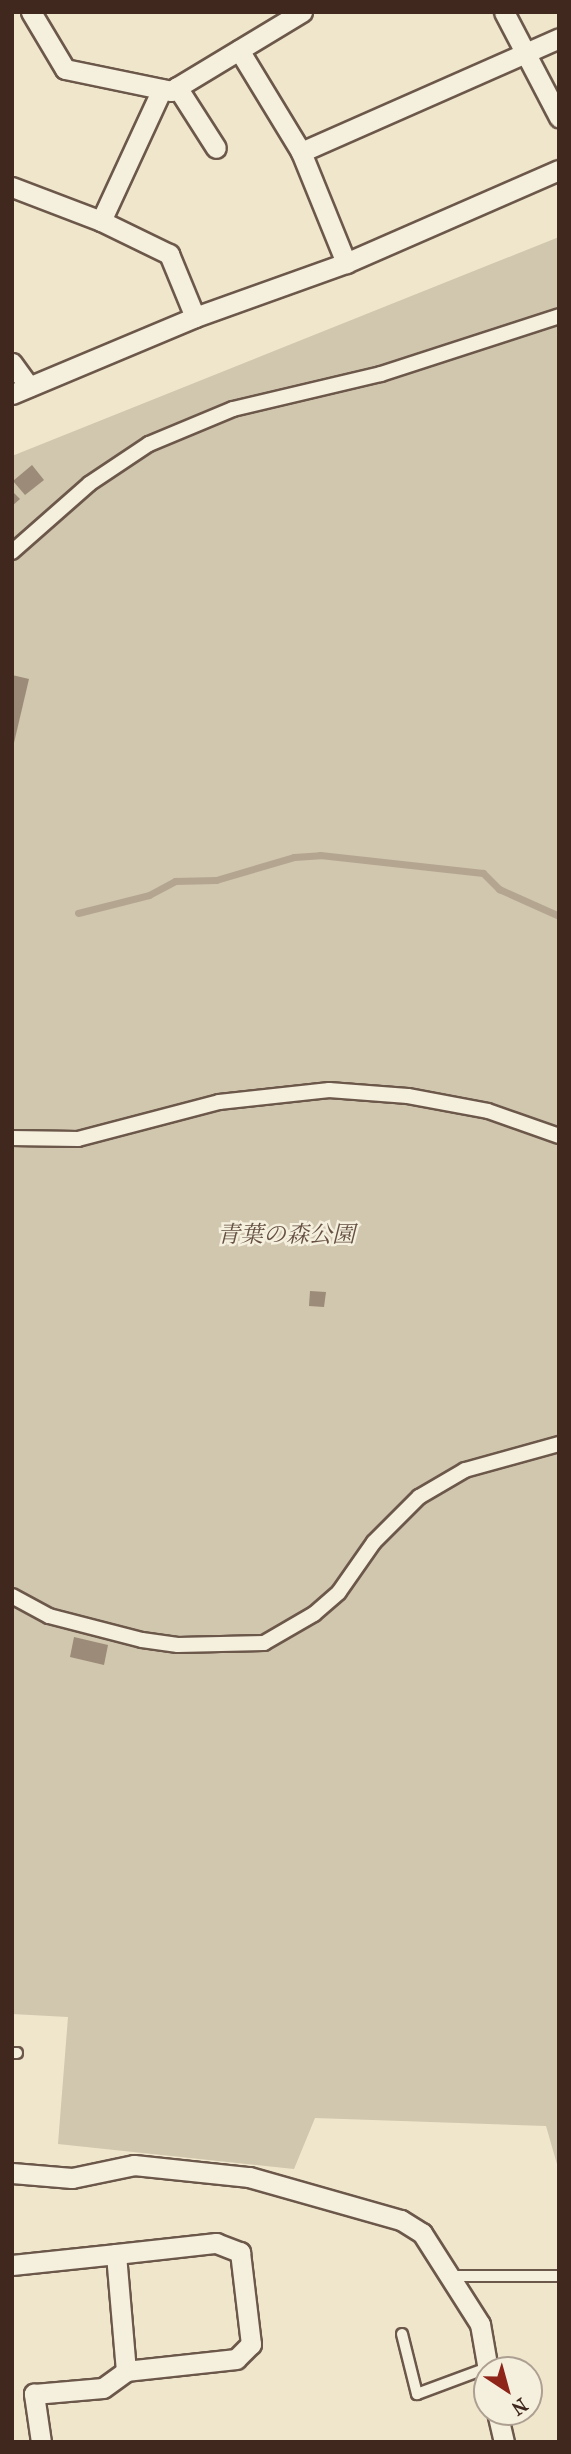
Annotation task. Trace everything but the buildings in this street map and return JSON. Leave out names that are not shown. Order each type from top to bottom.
[{"type":"street","points":[[12,16],[19,12]]},
{"type":"street","points":[[31,12],[65,69],[170,88],[216,148]]},
{"type":"street","points":[[101,221],[170,88],[302,12]]},
{"type":"street","points":[[504,12],[559,117]]},
{"type":"street","points":[[301,152],[526,55],[559,38]]},
{"type":"street","points":[[239,50],[301,152],[346,263]]},
{"type":"street","points":[[12,363],[21,390],[195,317],[346,263],[559,170]]},
{"type":"street","points":[[12,187],[101,221],[169,254],[195,317]]},
{"type":"street","points":[[12,552],[89,484],[149,444],[233,408],[381,374],[559,316]]},
{"type":"street","points":[[12,1138],[78,1139],[219,1102],[328,1090],[408,1096],[488,1111],[559,1136]]},
{"type":"street","points":[[12,1596],[49,1616],[142,1640],[178,1645],[264,1643],[314,1614],[339,1592],[374,1542],[419,1497],[465,1470],[559,1444]]},
{"type":"street","points":[[12,2173],[72,2178],[134,2165],[249,2176],[401,2220],[422,2233],[451,2276],[480,2323],[486,2356]]},
{"type":"street","points":[[12,2265],[216,2243],[240,2252],[251,2344],[236,2359],[126,2371],[103,2388],[34,2394],[41,2442]]},
{"type":"street","points":[[116,2253],[126,2371]]},
{"type":"lane","points":[[451,2276],[559,2276]]},
{"type":"lane","points":[[402,2334],[417,2394],[473,2374]]},
{"type":"green space","name":"青葉の森公園","points":[[559,237],[559,2171],[546,2126],[315,2118],[294,2169],[58,2144],[68,2017],[12,2014],[12,456]]},
{"type":"waterway","points":[[78,913],[149,895],[175,881],[216,880],[294,857],[320,855],[483,873],[499,889],[559,916]]}]
